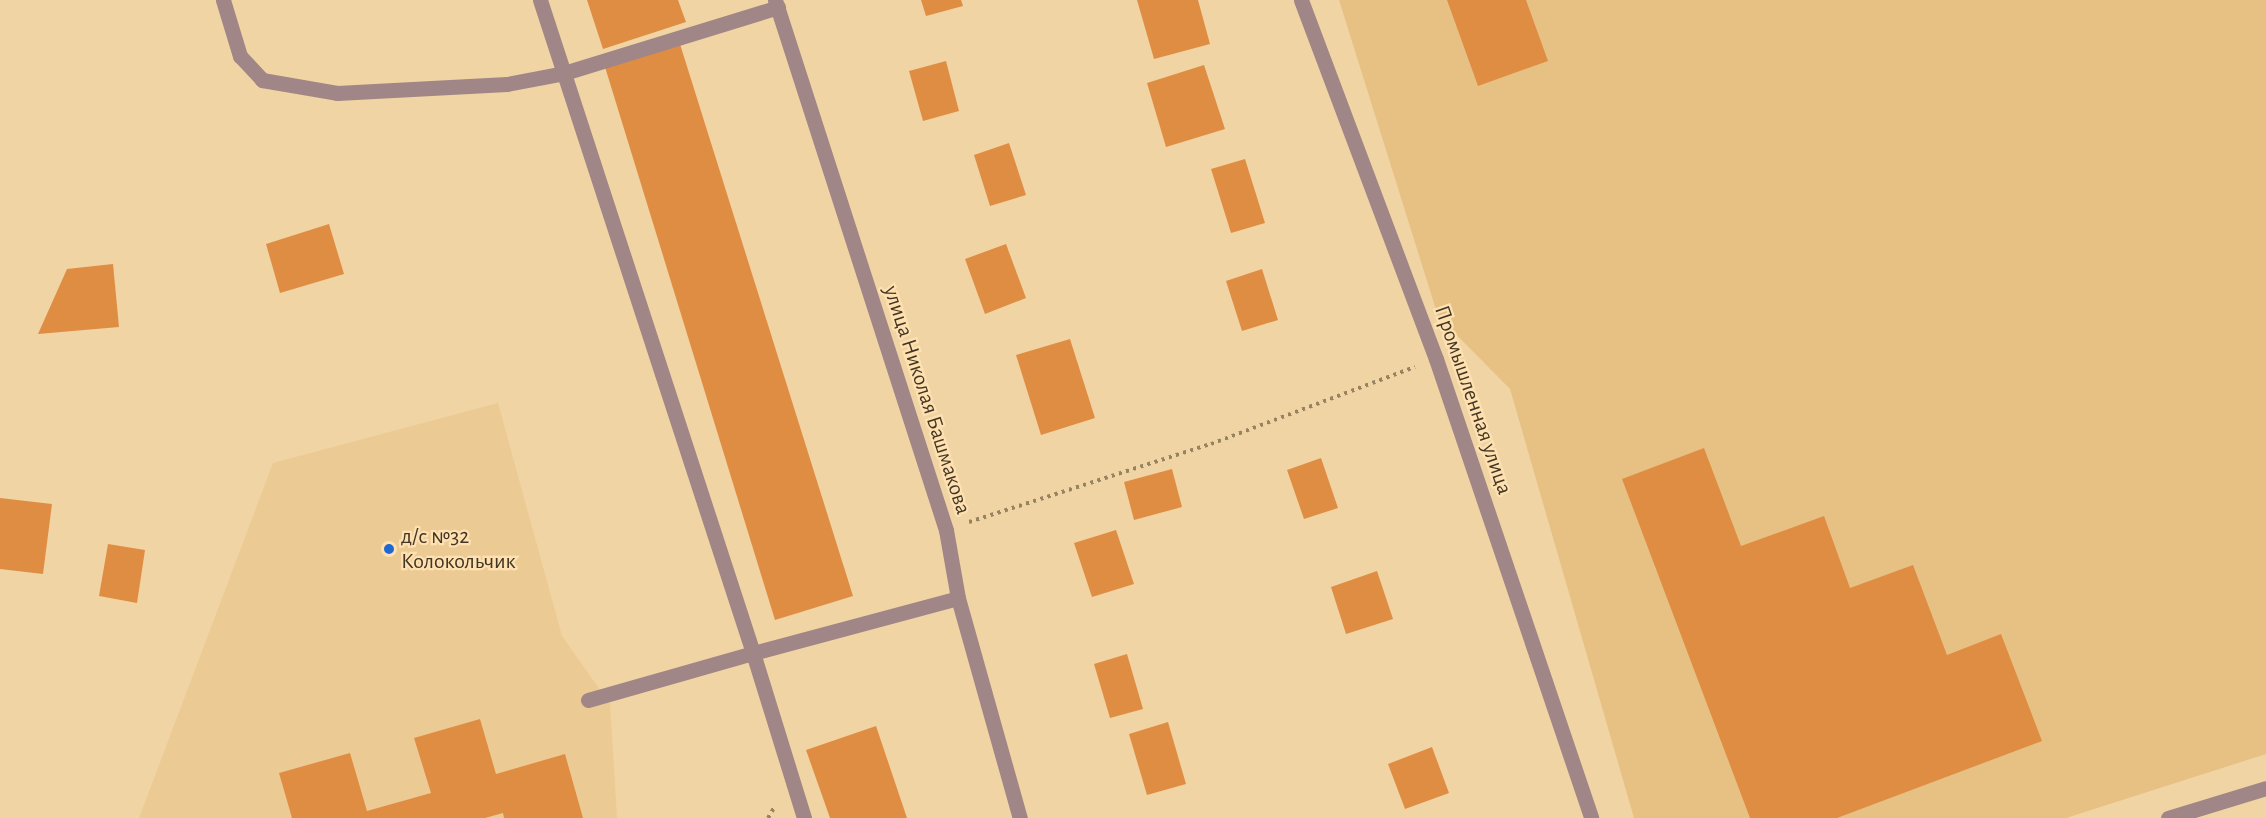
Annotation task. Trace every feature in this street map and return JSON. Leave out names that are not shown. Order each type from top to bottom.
[{"type":"street","points":[[223,0],[240,56],[262,80],[337,93],[507,84],[564,73],[776,3]]},
{"type":"street","points":[[540,0],[753,653],[804,818]]},
{"type":"street","name":"Промышленная улица","points":[[1301,0],[1436,359],[1591,818]]},
{"type":"street","name":"улица Николая Башмакова","points":[[776,3],[946,530],[958,598],[1020,818]]},
{"type":"street","points":[[588,700],[958,598]]},
{"type":"street","points":[[2169,818],[2266,788]]},
{"type":"path","points":[[946,530],[1211,444],[1436,359]]},
{"type":"shaded area","points":[[1339,0],[2266,0],[2266,754],[2066,818],[1634,818],[1510,389],[1438,316]]},
{"type":"shaded area","name":"д/с №32 Колокольчик","points":[[498,403],[562,636],[610,704],[617,818],[139,818],[273,463]]},
{"type":"building","points":[[587,0],[678,0],[686,22],[603,49]]},
{"type":"building","points":[[921,0],[961,0],[963,6],[926,16]]},
{"type":"building","points":[[1137,0],[1198,0],[1210,44],[1154,59]]},
{"type":"building","points":[[1447,0],[1526,0],[1548,61],[1478,86]]},
{"type":"building","points":[[680,44],[853,596],[775,620],[605,67]]},
{"type":"building","points":[[946,61],[959,111],[923,121],[909,71]]},
{"type":"building","points":[[1204,65],[1225,129],[1166,147],[1147,83]]},
{"type":"building","points":[[1009,143],[1026,195],[990,206],[974,155]]},
{"type":"building","points":[[1245,159],[1265,223],[1231,233],[1211,169]]},
{"type":"building","points":[[329,224],[344,274],[280,293],[266,244]]},
{"type":"building","points":[[1006,244],[1026,298],[985,314],[965,259]]},
{"type":"building","points":[[113,264],[119,327],[38,334],[67,269]]},
{"type":"building","points":[[1262,269],[1278,320],[1242,331],[1226,281]]},
{"type":"building","points":[[1070,339],[1095,418],[1041,435],[1016,355]]},
{"type":"building","points":[[1704,448],[1741,546],[1824,516],[1850,588],[1913,565],[1947,655],[2001,634],[2042,741],[1837,818],[1750,818],[1622,479]]},
{"type":"building","points":[[1321,458],[1338,508],[1304,519],[1287,470]]},
{"type":"building","points":[[1172,469],[1182,507],[1134,520],[1124,482]]},
{"type":"building","points":[[0,498],[52,504],[43,574],[0,569]]},
{"type":"building","points":[[1116,530],[1134,584],[1092,597],[1074,543]]},
{"type":"building","points":[[108,544],[145,550],[137,603],[99,596]]},
{"type":"building","points":[[1377,571],[1393,619],[1346,634],[1331,587]]},
{"type":"building","points":[[1127,654],[1143,709],[1110,718],[1094,664]]},
{"type":"building","points":[[480,719],[496,774],[565,754],[583,818],[504,818],[503,813],[485,818],[292,818],[279,773],[350,753],[367,811],[431,793],[414,738]]},
{"type":"building","points":[[1168,722],[1186,784],[1147,795],[1129,734]]},
{"type":"building","points":[[876,726],[907,818],[830,818],[806,750]]},
{"type":"building","points":[[1432,747],[1449,793],[1405,809],[1388,764]]},
{"type":"place","name":"д/с №32 Колокольчик","points":[[389,549]]}]
